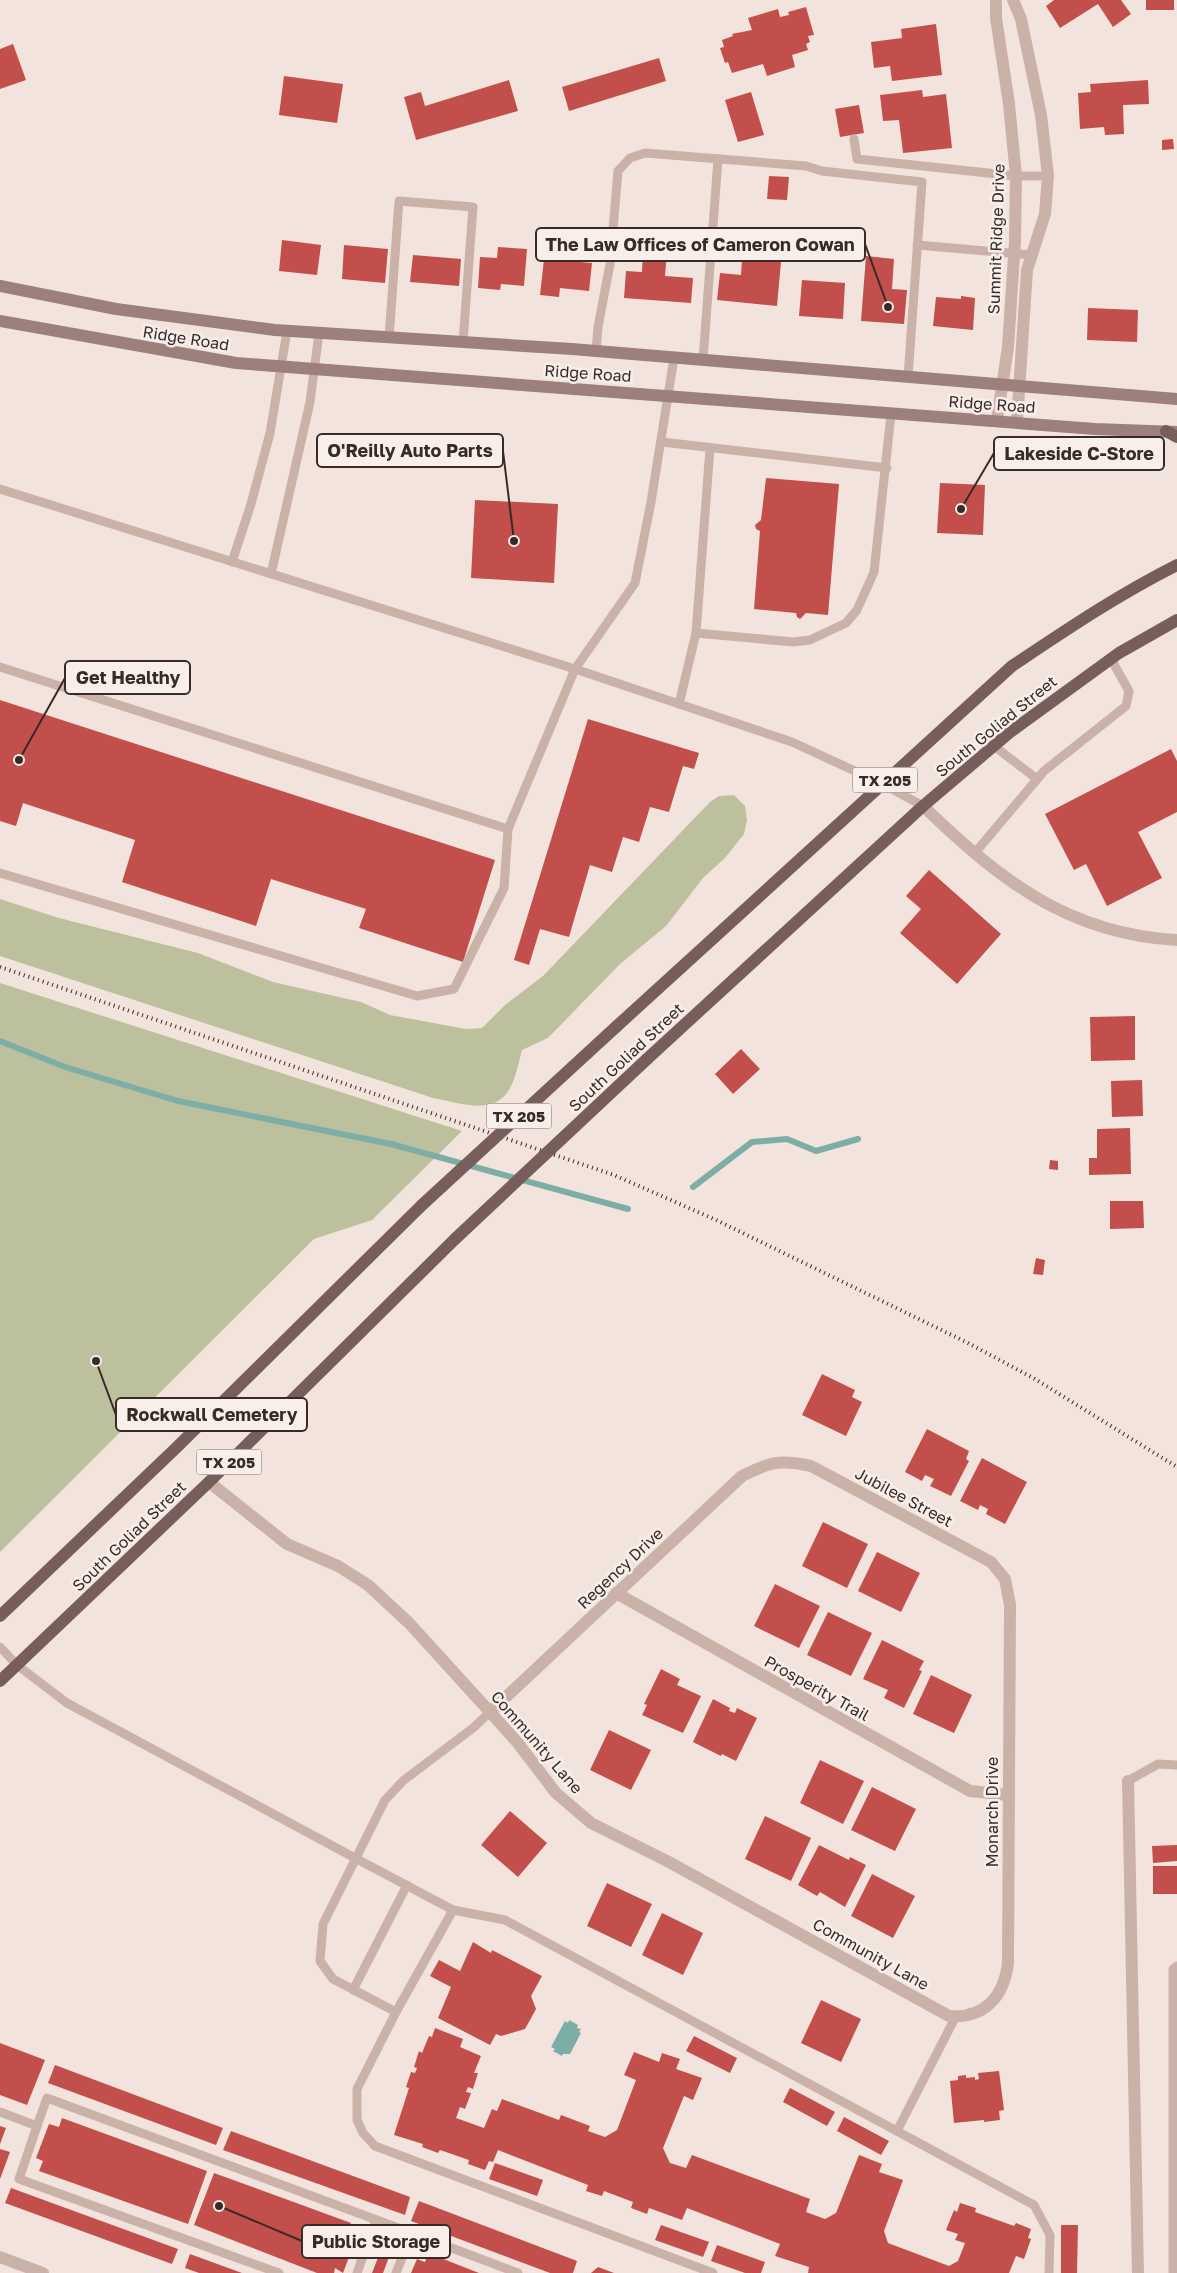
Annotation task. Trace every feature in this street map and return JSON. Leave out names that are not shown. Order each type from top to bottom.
[{"type":"main road","name":"Ridge Road","points":[[0,286],[116,309],[287,331],[596,351],[1177,399]]},
{"type":"main road","name":"Ridge Road","points":[[0,321],[236,363],[669,395],[891,414],[1173,433]]},
{"type":"main road","name":"South Goliad Street","points":[[0,1616],[176,1448],[422,1206],[881,783],[1012,666],[1145,581],[1177,565]]},
{"type":"main road","name":"South Goliad Street","points":[[0,1681],[209,1482],[455,1239],[647,1059],[923,806],[1044,706],[1111,659],[1177,620]]},
{"type":"street","name":"Summit Ridge Drive","points":[[996,0],[996,18],[1010,114],[1016,176],[1014,254],[1008,347],[997,420]]},
{"type":"street","name":"Summit Ridge Drive","points":[[1013,0],[1021,20],[1041,115],[1048,176],[1045,214],[1027,270],[1018,422]]},
{"type":"street","points":[[923,806],[974,854],[1003,878],[1042,902],[1069,915],[1111,929],[1177,940]]},
{"type":"street","name":"Jubilee Street","points":[[780,1462],[812,1466],[991,1562],[1005,1579]]},
{"type":"street","name":"Regency Drive","points":[[490,1712],[742,1476],[767,1463],[780,1462]]},
{"type":"street","name":"Community Lane","points":[[209,1482],[287,1544],[338,1566],[368,1586],[409,1623],[490,1712],[517,1742],[556,1793],[591,1823],[669,1862],[949,2016],[956,2016]]},
{"type":"street","name":"Monarch Drive","points":[[956,2016],[975,2014],[999,1994],[1006,1978],[1008,1963],[1010,1605],[1005,1579]]},
{"type":"street","name":"Prosperity Trail","points":[[616,1593],[970,1791],[1008,1795]]},
{"type":"street","points":[[1128,1781],[1138,2273]]},
{"type":"street","points":[[0,2257],[43,2273]]},
{"type":"lane","points":[[854,139],[857,159],[1016,176],[1048,176]]},
{"type":"lane","points":[[596,351],[598,327],[610,264],[618,171],[630,158],[645,153],[806,166],[822,171],[922,182],[908,377]]},
{"type":"lane","points":[[703,360],[718,159]]},
{"type":"lane","points":[[390,338],[399,201],[472,207],[463,342]]},
{"type":"lane","points":[[917,245],[1032,255]]},
{"type":"lane","points":[[232,562],[252,504],[268,442],[287,331]]},
{"type":"lane","points":[[271,574],[310,402],[319,333]]},
{"type":"lane","points":[[0,873],[417,996],[454,990],[504,888],[508,829],[575,669],[635,583],[662,442],[674,358]]},
{"type":"lane","points":[[696,633],[793,642],[810,640],[846,623],[857,610],[874,572],[891,414]]},
{"type":"lane","points":[[662,442],[886,468]]},
{"type":"lane","points":[[679,704],[696,633],[710,448]]},
{"type":"lane","points":[[0,489],[575,669],[792,742],[881,783],[923,806]]},
{"type":"lane","points":[[974,854],[1044,771],[1126,706],[1129,692],[1111,659]]},
{"type":"lane","points":[[0,667],[508,829]]},
{"type":"lane","points":[[994,746],[1037,779]]},
{"type":"lane","points":[[0,1648],[17,1665],[68,1703],[355,1858],[454,1910],[505,1920],[1034,2205],[1050,2235],[1049,2273]]},
{"type":"lane","points":[[396,2012],[333,1979],[320,1961],[323,1924],[385,1800],[404,1780],[473,1728],[490,1712]]},
{"type":"lane","points":[[1128,1781],[1158,1764],[1177,1765]]},
{"type":"lane","points":[[353,1990],[407,1885]]},
{"type":"lane","points":[[454,1910],[396,2012],[357,2089],[357,2120],[363,2134],[375,2146],[713,2273]]},
{"type":"lane","points":[[1173,2273],[1175,2031],[1173,1969],[1177,1966]]},
{"type":"lane","points":[[897,2131],[956,2016]]},
{"type":"lane","points":[[279,2273],[19,2179],[47,2098],[518,2273]]},
{"type":"lane","points":[[0,2112],[37,2126]]},
{"type":"lane","points":[[356,2273],[376,2220]]},
{"type":"lane","points":[[396,2273],[412,2233]]},
{"type":"green space","points":[[734,795],[745,806],[747,820],[744,834],[725,858],[703,878],[666,926],[620,964],[548,1038],[522,1050],[514,1080],[506,1095],[488,1105],[467,1105],[433,1098],[0,956],[0,899],[59,918],[198,953],[273,982],[361,1002],[390,1015],[466,1029],[482,1028],[505,1005],[543,976],[710,802],[719,796]]},
{"type":"green space","points":[[0,983],[462,1131],[372,1220],[314,1239],[0,1552]]},
{"type":"water","points":[[569,2020],[578,2025],[577,2028],[581,2029],[579,2032],[581,2033],[570,2054],[563,2054],[562,2056],[553,2051],[555,2049],[551,2047],[565,2021],[568,2023]]},
{"type":"building","points":[[1054,0],[1121,0],[1131,14],[1113,27],[1098,4],[1060,28],[1046,6]]},
{"type":"building","points":[[1146,0],[1174,0],[1174,10],[1146,10]]},
{"type":"building","points":[[806,7],[814,35],[808,36],[810,42],[806,44],[808,50],[792,55],[795,67],[767,76],[763,64],[732,73],[728,62],[725,63],[720,48],[724,47],[722,40],[733,36],[732,34],[752,30],[748,18],[778,9],[780,17],[789,15],[788,12]]},
{"type":"building","points":[[936,24],[942,75],[892,81],[890,66],[874,68],[871,42],[902,38],[901,29]]},
{"type":"building","points":[[13,44],[26,80],[0,89],[0,49]]},
{"type":"building","points":[[659,58],[666,81],[569,111],[562,87]]},
{"type":"building","points":[[284,76],[343,84],[337,123],[279,115]]},
{"type":"building","points":[[509,80],[518,111],[416,140],[404,97],[421,92],[425,106]]},
{"type":"building","points":[[1148,80],[1149,104],[1123,105],[1124,134],[1105,135],[1104,127],[1080,129],[1078,93],[1091,92],[1090,84]]},
{"type":"building","points":[[922,90],[923,97],[946,94],[952,148],[903,153],[899,120],[883,121],[880,95]]},
{"type":"building","points":[[751,92],[764,135],[738,142],[725,100]]},
{"type":"building","points":[[859,105],[864,133],[840,137],[835,109]]},
{"type":"building","points":[[1173,139],[1174,149],[1162,150],[1162,140]]},
{"type":"building","points":[[769,176],[789,177],[787,200],[767,199]]},
{"type":"building","points":[[282,240],[321,245],[317,275],[279,271]]},
{"type":"building","points":[[344,245],[388,249],[385,283],[342,279]]},
{"type":"building","points":[[498,247],[527,249],[524,286],[501,284],[500,290],[478,288],[480,257],[497,258]]},
{"type":"building","points":[[643,251],[667,252],[665,276],[693,278],[691,303],[624,298],[626,271],[642,272]]},
{"type":"building","points":[[413,255],[461,259],[459,286],[410,282]]},
{"type":"building","points":[[866,256],[894,259],[892,289],[907,290],[904,324],[861,321]]},
{"type":"building","points":[[544,259],[592,263],[589,291],[560,288],[559,297],[540,295]]},
{"type":"building","points":[[742,259],[781,262],[777,306],[717,300],[720,273],[741,275]]},
{"type":"building","points":[[802,280],[845,283],[843,319],[799,316]]},
{"type":"building","points":[[961,296],[975,298],[973,330],[933,326],[936,297],[961,299]]},
{"type":"building","points":[[1088,308],[1138,310],[1137,342],[1087,340]]},
{"type":"building","points":[[766,478],[839,484],[828,615],[806,613],[800,619],[796,613],[754,609],[760,531],[756,529],[755,525],[761,520]]},
{"type":"building","points":[[940,483],[985,485],[983,535],[937,533]]},
{"type":"building","points":[[475,500],[558,504],[554,583],[471,578]]},
{"type":"building","points":[[0,700],[495,860],[463,962],[359,928],[366,909],[271,879],[256,926],[122,882],[135,840],[23,803],[16,826],[0,821]]},
{"type":"building","points":[[588,719],[699,753],[694,769],[683,766],[669,812],[650,807],[639,842],[623,837],[612,872],[590,865],[569,937],[540,929],[529,965],[514,960]]},
{"type":"building","points":[[1171,749],[1177,761],[1177,812],[1138,832],[1162,878],[1107,906],[1086,864],[1074,870],[1045,814]]},
{"type":"building","points":[[929,870],[1001,934],[957,984],[900,933],[921,909],[906,896]]},
{"type":"building","points":[[1135,1016],[1135,1060],[1091,1061],[1090,1017]]},
{"type":"building","points":[[741,1049],[760,1069],[733,1094],[715,1074]]},
{"type":"building","points":[[1142,1080],[1143,1116],[1112,1117],[1111,1081]]},
{"type":"building","points":[[1130,1128],[1131,1174],[1089,1175],[1089,1158],[1097,1158],[1097,1129]]},
{"type":"building","points":[[1050,1160],[1058,1161],[1058,1170],[1049,1169]]},
{"type":"building","points":[[1110,1201],[1143,1201],[1144,1228],[1110,1229]]},
{"type":"building","points":[[1036,1258],[1045,1260],[1043,1275],[1033,1274]]},
{"type":"building","points":[[822,1374],[855,1390],[852,1397],[862,1402],[846,1436],[802,1415]]},
{"type":"building","points":[[927,1429],[969,1451],[966,1459],[969,1461],[951,1496],[930,1486],[934,1479],[925,1475],[922,1481],[905,1472]]},
{"type":"building","points":[[982,1458],[1027,1482],[1005,1524],[986,1514],[988,1509],[980,1505],[978,1510],[960,1501]]},
{"type":"building","points":[[823,1522],[868,1544],[847,1588],[802,1566]]},
{"type":"building","points":[[877,1552],[920,1573],[901,1612],[858,1591]]},
{"type":"building","points":[[775,1584],[820,1606],[799,1648],[754,1626]]},
{"type":"building","points":[[828,1612],[872,1633],[851,1676],[807,1655]]},
{"type":"building","points":[[882,1640],[924,1661],[919,1670],[922,1671],[904,1708],[884,1698],[888,1690],[863,1679]]},
{"type":"building","points":[[661,1669],[680,1679],[677,1685],[701,1696],[683,1733],[642,1715],[647,1705],[644,1704]]},
{"type":"building","points":[[931,1675],[972,1695],[954,1733],[913,1714]]},
{"type":"building","points":[[713,1699],[730,1708],[729,1711],[735,1713],[737,1708],[757,1718],[736,1761],[693,1742]]},
{"type":"building","points":[[609,1730],[651,1750],[631,1790],[590,1770]]},
{"type":"building","points":[[820,1760],[864,1781],[843,1824],[800,1803]]},
{"type":"building","points":[[872,1787],[916,1809],[895,1851],[851,1830]]},
{"type":"building","points":[[510,1811],[547,1843],[518,1877],[481,1845]]},
{"type":"building","points":[[765,1816],[811,1838],[791,1881],[745,1859]]},
{"type":"building","points":[[819,1845],[849,1860],[850,1857],[866,1865],[845,1907],[820,1892],[817,1896],[798,1885]]},
{"type":"building","points":[[1177,1845],[1177,1861],[1153,1863],[1152,1846]]},
{"type":"building","points":[[1153,1866],[1177,1866],[1177,1894],[1153,1894]]},
{"type":"building","points":[[872,1874],[915,1896],[893,1938],[851,1916]]},
{"type":"building","points":[[607,1883],[652,1904],[631,1947],[587,1926]]},
{"type":"building","points":[[662,1913],[703,1933],[683,1975],[642,1955]]},
{"type":"building","points":[[473,1942],[491,1953],[492,1950],[542,1976],[531,1996],[536,2009],[525,2029],[501,2036],[496,2034],[490,2045],[438,2018],[451,1987],[430,1976],[439,1960],[460,1971]]},
{"type":"building","points":[[821,2000],[861,2019],[841,2062],[801,2043]]},
{"type":"building","points":[[435,2028],[463,2039],[460,2047],[481,2056],[474,2073],[478,2073],[473,2089],[468,2087],[466,2092],[471,2093],[465,2109],[460,2107],[456,2118],[484,2128],[492,2109],[497,2111],[502,2099],[559,2120],[561,2115],[590,2126],[588,2131],[605,2137],[617,2130],[636,2080],[624,2075],[634,2052],[659,2062],[662,2053],[680,2059],[676,2069],[702,2078],[693,2100],[684,2096],[663,2148],[670,2163],[686,2168],[692,2155],[810,2199],[806,2212],[825,2219],[836,2213],[859,2155],[882,2164],[879,2172],[903,2180],[884,2231],[888,2243],[949,2266],[958,2261],[965,2243],[955,2240],[958,2234],[946,2230],[954,2210],[957,2212],[960,2203],[976,2208],[975,2212],[1014,2226],[1016,2223],[1031,2229],[1028,2238],[1031,2239],[1024,2259],[1016,2256],[1009,2273],[808,2273],[809,2267],[775,2256],[780,2244],[687,2208],[682,2220],[649,2208],[647,2214],[631,2208],[633,2202],[604,2191],[602,2196],[586,2191],[588,2185],[498,2150],[493,2162],[489,2161],[485,2170],[468,2164],[469,2160],[440,2150],[438,2153],[422,2147],[423,2144],[394,2135],[409,2088],[406,2087],[411,2072],[415,2073],[417,2068],[414,2067],[419,2051],[422,2053],[429,2036],[432,2037]]},
{"type":"building","points":[[694,2036],[737,2058],[730,2073],[686,2051]]},
{"type":"building","points":[[0,2043],[45,2060],[27,2105],[0,2095]]},
{"type":"building","points":[[55,2065],[223,2128],[216,2145],[48,2083]]},
{"type":"building","points":[[999,2071],[1004,2110],[999,2111],[1000,2120],[954,2123],[950,2081],[958,2080],[958,2076],[966,2075],[966,2078],[975,2077],[975,2080],[979,2079],[978,2073]]},
{"type":"building","points":[[790,2088],[835,2112],[827,2126],[783,2102]]},
{"type":"building","points":[[844,2117],[889,2141],[881,2155],[837,2131]]},
{"type":"building","points":[[62,2118],[207,2171],[188,2224],[39,2171],[43,2161],[36,2158],[49,2124],[59,2127]]},
{"type":"building","points":[[0,2126],[6,2128],[0,2144]]},
{"type":"building","points":[[231,2131],[410,2197],[405,2215],[223,2150]]},
{"type":"building","points":[[0,2149],[10,2152],[0,2179]]},
{"type":"building","points":[[495,2163],[543,2180],[537,2196],[489,2179]]},
{"type":"building","points":[[214,2173],[351,2223],[348,2233],[357,2236],[343,2273],[335,2268],[334,2273],[317,2273],[194,2225]]},
{"type":"building","points":[[11,2188],[178,2249],[172,2264],[5,2203]]},
{"type":"building","points":[[419,2201],[577,2261],[573,2273],[550,2273],[411,2221]]},
{"type":"building","points":[[661,2225],[709,2242],[703,2257],[655,2240]]},
{"type":"building","points":[[1061,2225],[1078,2225],[1077,2273],[1061,2273]]},
{"type":"building","points":[[386,2237],[395,2241],[383,2273],[372,2273]]},
{"type":"building","points":[[717,2245],[765,2262],[761,2273],[745,2273],[711,2261]]},
{"type":"building","points":[[428,2253],[479,2273],[411,2273],[417,2259],[425,2262]]},
{"type":"building","points":[[190,2254],[242,2273],[199,2273],[185,2268]]},
{"type":"building","points":[[598,2267],[614,2273],[591,2273]]},
{"type":"waterway","points":[[0,1041],[65,1067],[178,1101],[391,1144],[628,1209]]},
{"type":"waterway","points":[[693,1187],[752,1142],[787,1139],[816,1151],[858,1139]]},
{"type":"railway","points":[[0,967],[614,1175],[716,1220],[968,1343],[1035,1379],[1177,1467]]},
{"type":"place","name":"The Law Offices of Cameron Cowan","points":[[888,307]]},
{"type":"place","name":"Lakeside C-Store","points":[[961,509]]},
{"type":"place","name":"O'Reilly Auto Parts","points":[[514,541]]},
{"type":"place","name":"Get Healthy","points":[[19,760]]},
{"type":"place","name":"Rockwall Cemetery","points":[[96,1361]]},
{"type":"place","name":"Public Storage","points":[[219,2206]]}]
